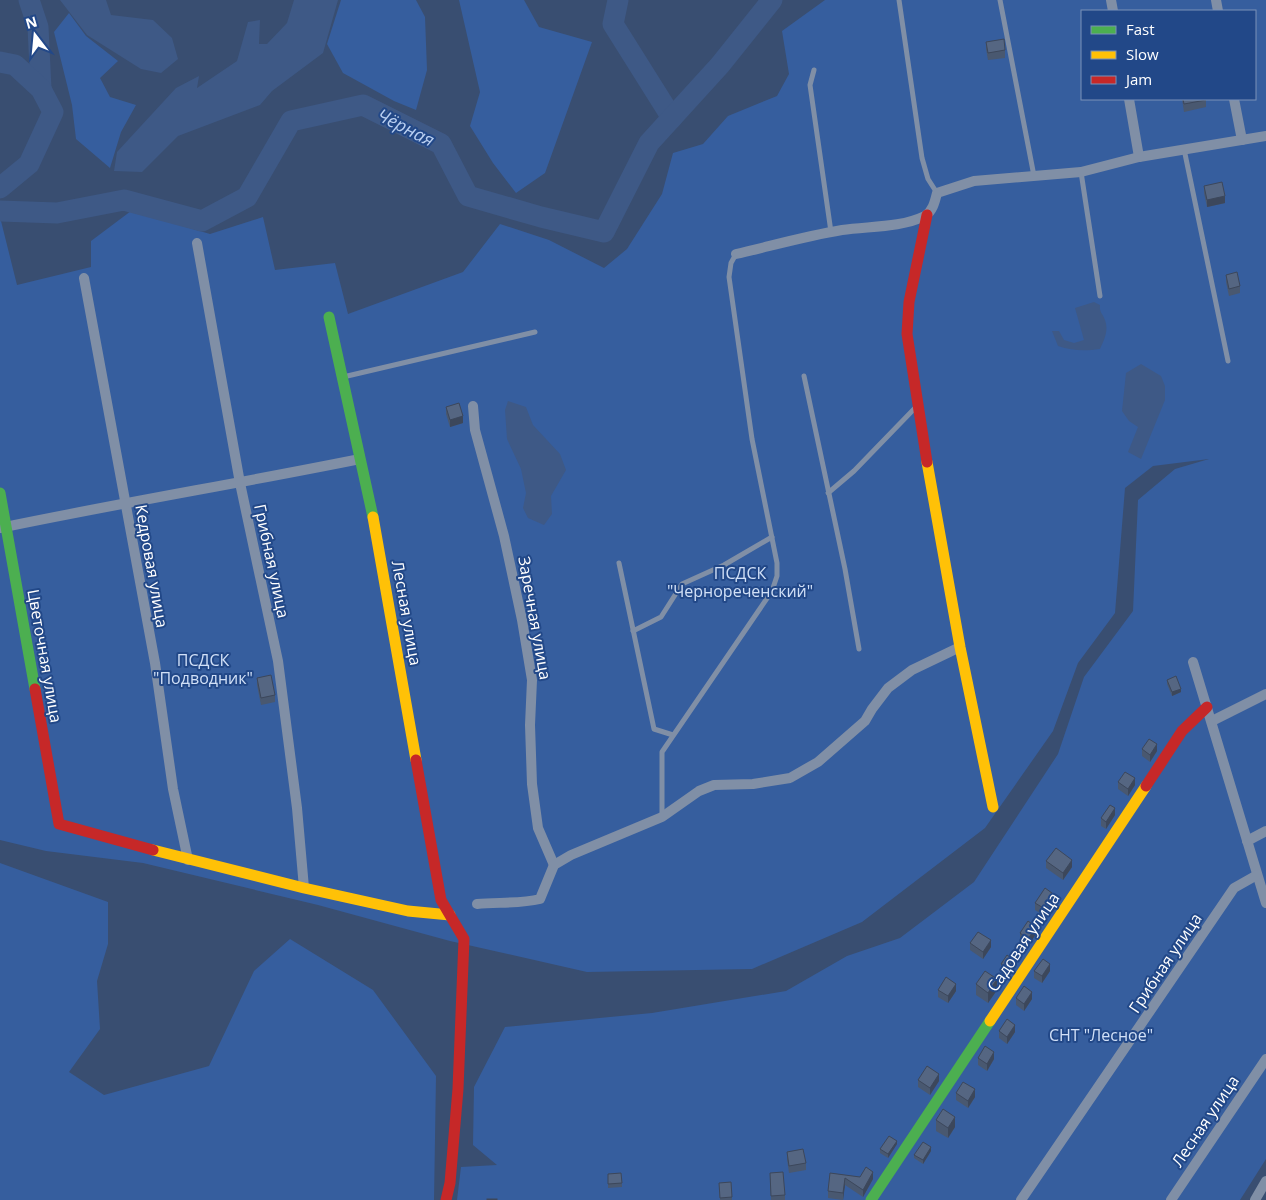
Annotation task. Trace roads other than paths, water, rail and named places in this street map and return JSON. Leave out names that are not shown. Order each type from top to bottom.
[{"type":"street","points":[[1129,100],[1139,157]]},
{"type":"street","points":[[1234,100],[1242,140]]},
{"type":"street","points":[[993,807],[960,648],[917,406],[907,334],[909,302],[927,215],[934,206],[937,193],[974,181],[1081,172],[1139,157],[1266,136]]},
{"type":"street","points":[[736,254],[832,232],[866,226],[887,226],[927,215]]},
{"type":"street","name":"Грибная улица","points":[[197,243],[240,483],[278,661],[297,808],[304,888]]},
{"type":"street","name":"Кедровая улица","points":[[84,278],[155,663],[173,790],[188,860]]},
{"type":"street","name":"Лесная улица","points":[[329,317],[372,511],[441,900],[464,939],[458,1089],[450,1183],[446,1200]]},
{"type":"street","name":"Заречная улица","points":[[473,406],[475,430],[504,536],[524,627],[532,680],[530,726],[532,784],[538,828],[554,865]]},
{"type":"street","points":[[3,527],[125,502],[240,483],[360,459]]},
{"type":"street","name":"Цветочная улица","points":[[0,493],[3,527],[59,824],[188,860]]},
{"type":"street","points":[[477,904],[496,902],[524,903],[540,899],[554,865],[571,855],[662,817],[699,791],[714,785],[753,784],[790,778],[818,762],[866,721],[872,709],[888,688],[912,670],[960,648]]},
{"type":"street","points":[[1193,662],[1266,903]]},
{"type":"street","points":[[1212,721],[1266,694]]},
{"type":"street","name":"Садовая улица","points":[[871,1200],[1182,731],[1207,707]]},
{"type":"street","points":[[1248,840],[1266,831]]},
{"type":"street","points":[[188,860],[408,911],[450,914]]},
{"type":"street","name":"Грибная улица","points":[[1021,1200],[1234,888],[1257,875]]},
{"type":"street","name":"Лесная улица","points":[[1171,1200],[1266,1059]]},
{"type":"street","points":[[1255,1200],[1266,1181]]},
{"type":"lane","points":[[899,0],[922,158],[928,179],[937,193]]},
{"type":"lane","points":[[1000,0],[1034,176]]},
{"type":"lane","points":[[814,70],[810,85],[832,232]]},
{"type":"lane","points":[[1184,149],[1228,361]]},
{"type":"lane","points":[[1081,172],[1100,296]]},
{"type":"lane","points":[[662,817],[662,752],[772,590],[777,576],[777,563],[752,439],[730,286],[731,262],[736,254]]},
{"type":"lane","points":[[343,378],[535,332]]},
{"type":"lane","points":[[804,376],[845,569],[859,649]]},
{"type":"lane","points":[[828,493],[854,471],[917,406]]},
{"type":"lane","points":[[633,631],[661,617],[682,584],[724,565],[772,537]]},
{"type":"lane","points":[[619,563],[654,729],[673,736]]},
{"type":"waterway","points":[[29,0],[38,27],[41,89]]},
{"type":"waterway","points":[[618,0],[613,24],[672,118]]},
{"type":"waterway","name":"Чёрная","points":[[0,211],[57,213],[124,200],[202,221],[247,197],[291,121],[363,105],[441,144],[468,196],[541,217],[604,232],[649,143],[720,65],[772,0]]},
{"type":"waterway","name":"Чёрная","points":[[0,62],[15,65],[41,89],[53,112],[29,164],[0,188]]},
{"type":"park label","name":"ПСДСК \"Чернореченский\"","points":[[740,582]]},
{"type":"park label","name":"ПСДСК \"Подводник\"","points":[[203,669]]},
{"type":"park label","name":"СНТ \"Лесное\"","points":[[1101,1035]]}]
